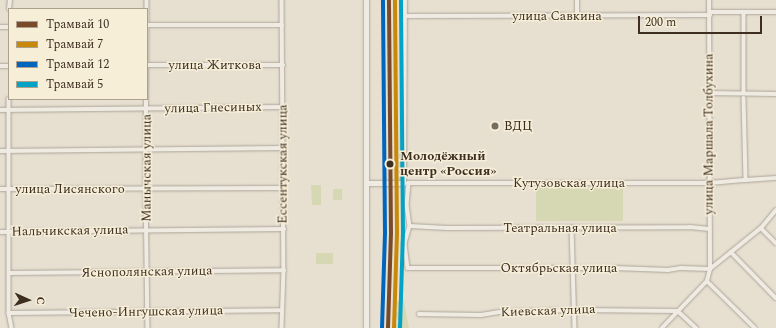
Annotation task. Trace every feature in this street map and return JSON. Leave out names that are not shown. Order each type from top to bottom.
[{"type":"main road","points":[[366,0],[366,328]]},
{"type":"main road","points":[[366,183],[403,183],[404,0]]},
{"type":"street","name":"Ессентукская улица","points":[[282,0],[284,188],[282,328]]},
{"type":"street","points":[[577,0],[577,16]]},
{"type":"street","name":"улица Маршала Толбухина","points":[[707,281],[710,269],[710,0]]},
{"type":"street","points":[[744,12],[744,92]]},
{"type":"street","name":"улица Савкина","points":[[404,16],[577,16],[776,12]]},
{"type":"street","points":[[148,25],[282,25]]},
{"type":"street","name":"улица Житкова","points":[[148,65],[283,65]]},
{"type":"street","points":[[709,93],[744,92],[776,94]]},
{"type":"street","points":[[744,98],[746,180]]},
{"type":"street","points":[[9,100],[9,313],[12,328]]},
{"type":"street","name":"Манычская улица","points":[[147,100],[146,189],[148,328]]},
{"type":"street","name":"улица Гнесиных","points":[[0,110],[283,107]]},
{"type":"street","points":[[0,151],[283,148]]},
{"type":"street","name":"Кутузовская улица","points":[[403,183],[710,183],[776,178]]},
{"type":"street","points":[[409,183],[407,206],[410,226]]},
{"type":"street","name":"улица Лисянского","points":[[0,189],[284,188]]},
{"type":"street","points":[[710,269],[761,228],[776,210]]},
{"type":"street","name":"Театральная улица","points":[[410,226],[447,228],[690,227],[709,229]]},
{"type":"street","name":"Октябрьская улица","points":[[410,226],[405,244],[408,268],[710,269]]},
{"type":"street","points":[[572,228],[575,328]]},
{"type":"street","points":[[761,228],[776,243]]},
{"type":"street","name":"Нальчикская улица","points":[[0,232],[284,229]]},
{"type":"street","points":[[731,252],[776,298]]},
{"type":"street","name":"Яснополянская улица","points":[[10,273],[284,270]]},
{"type":"street","points":[[662,328],[707,281],[755,328]]},
{"type":"street","name":"Чечено-Ингушская улица","points":[[9,313],[282,310]]},
{"type":"street","points":[[678,311],[696,328]]},
{"type":"street","name":"Киевская улица","points":[[419,314],[481,315],[501,312],[678,311]]},
{"type":"green space","points":[[311,185],[321,185],[321,205],[312,205]]},
{"type":"green space","points":[[536,186],[623,187],[623,221],[536,221]]},
{"type":"green space","points":[[333,189],[342,189],[342,200],[333,200]]},
{"type":"green space","points":[[316,253],[333,253],[333,264],[316,264]]},
{"type":"green space","points":[[403,297],[409,328],[394,328],[399,321],[395,317],[395,313],[398,311],[396,303]]},
{"type":"tram line","name":"12","points":[[382,328],[385,234],[383,0]]},
{"type":"tram line","name":"10","points":[[388,328],[391,234],[389,0]]},
{"type":"tram line","name":"7","points":[[394,328],[397,234],[395,0]]},
{"type":"tram line","name":"5","points":[[400,328],[403,234],[401,0]]},
{"type":"place","name":"ВДЦ","points":[[495,126]]},
{"type":"place","name":"Молодёжный центр «Россия»","points":[[390,164]]}]
